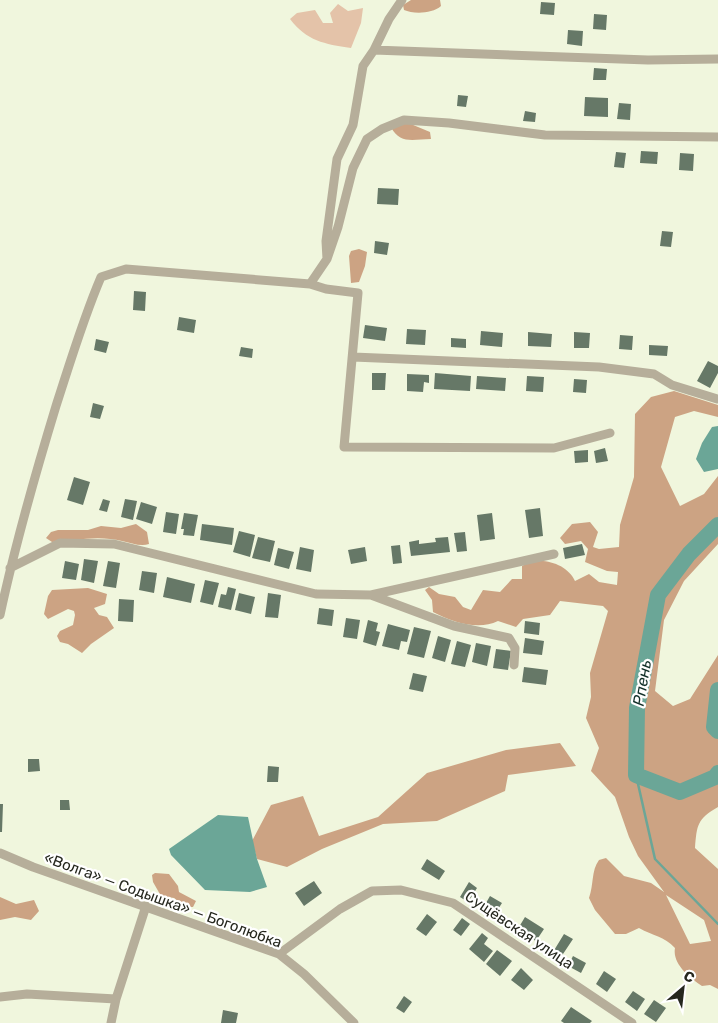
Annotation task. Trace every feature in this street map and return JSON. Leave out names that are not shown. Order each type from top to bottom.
[{"type":"street","points":[[327,259],[326,241],[337,159],[352,125],[364,66],[389,19],[402,0]]},
{"type":"street","points":[[374,50],[648,60],[718,59]]},
{"type":"street","points":[[310,284],[327,259],[338,227],[352,168],[367,139],[382,129],[404,120],[449,122],[545,135],[718,137]]},
{"type":"street","points":[[0,615],[10,568],[43,449],[85,313],[101,277],[126,269],[310,284],[326,289],[358,293],[344,446],[554,448],[610,433]]},
{"type":"street","points":[[352,357],[599,367],[654,374],[672,385],[717,399]]},
{"type":"street","points":[[10,568],[60,543],[114,544],[316,594],[371,595],[554,554]]},
{"type":"street","points":[[371,595],[454,626],[509,638],[515,648],[514,665]]},
{"type":"street","name":"«Волга» — Содышка» — Боголюбка","points":[[0,853],[33,867],[279,954],[304,974],[354,1023]]},
{"type":"street","name":"Сущёвская улица","points":[[279,954],[340,909],[372,891],[401,890],[453,903],[632,1023]]},
{"type":"street","points":[[111,1023],[116,999],[146,906]]},
{"type":"street","points":[[0,997],[27,994],[116,999]]},
{"type":"shaded area","points":[[411,0],[440,0],[441,6],[433,11],[412,12],[404,10],[403,5]]},
{"type":"shaded area","points":[[338,4],[348,11],[363,8],[361,23],[351,48],[332,45],[310,37],[290,19],[297,13],[315,10],[323,23],[333,23],[330,13]]},
{"type":"shaded area","points":[[406,122],[430,132],[431,139],[403,139],[391,127]]},
{"type":"shaded area","points":[[359,249],[367,252],[365,266],[359,282],[351,283],[349,256],[351,251]]},
{"type":"shaded area","points":[[674,391],[718,405],[718,417],[694,411],[675,417],[661,467],[680,506],[704,494],[718,476],[718,544],[684,581],[664,620],[655,691],[673,706],[690,699],[718,655],[718,807],[706,815],[699,823],[695,848],[718,869],[718,989],[710,985],[702,986],[687,975],[676,960],[675,948],[662,939],[639,928],[626,934],[615,934],[595,910],[589,898],[596,864],[599,860],[606,858],[624,876],[651,883],[664,892],[638,856],[615,797],[591,771],[599,748],[586,718],[591,697],[590,673],[608,611],[603,606],[560,601],[550,615],[523,619],[516,627],[498,621],[482,625],[465,624],[433,612],[432,600],[425,590],[429,587],[439,594],[455,597],[463,607],[471,610],[483,590],[500,592],[512,579],[522,579],[522,566],[536,561],[559,565],[575,581],[589,574],[599,582],[617,585],[618,572],[607,571],[585,562],[588,549],[581,541],[565,544],[560,538],[572,524],[590,522],[598,532],[593,547],[599,549],[619,547],[620,525],[634,477],[635,414],[651,397]],"holes":[[[666,895],[704,920],[711,941],[690,944]]]},
{"type":"shaded area","points":[[136,524],[147,532],[149,544],[139,545],[114,539],[96,538],[52,542],[46,538],[51,532],[58,530],[88,530],[101,526],[121,528]]},
{"type":"shaded area","points":[[88,588],[107,594],[105,604],[94,608],[99,615],[107,617],[114,628],[91,644],[82,653],[68,644],[60,642],[57,636],[60,631],[73,625],[74,611],[68,609],[48,619],[44,614],[48,596],[52,590]]},
{"type":"shaded area","points":[[560,743],[576,766],[508,775],[505,791],[437,821],[383,824],[322,849],[287,867],[257,859],[252,841],[271,805],[303,796],[319,836],[378,817],[427,773],[506,750]]},
{"type":"shaded area","points":[[155,873],[169,874],[178,886],[179,892],[196,901],[193,907],[186,907],[174,898],[161,896],[153,882],[152,875]]},
{"type":"shaded area","points":[[0,897],[16,904],[34,900],[39,911],[31,920],[15,917],[0,920]]},
{"type":"water","points":[[718,426],[718,469],[704,472],[696,459],[702,443],[712,427]]},
{"type":"water","points":[[218,815],[248,817],[257,859],[267,887],[250,892],[205,890],[171,855],[169,849]]},
{"type":"building","points":[[541,2],[555,3],[554,15],[540,14]]},
{"type":"building","points":[[594,14],[607,15],[606,30],[593,29]]},
{"type":"building","points":[[568,30],[583,31],[582,46],[567,44]]},
{"type":"building","points":[[594,68],[607,69],[606,80],[593,80]]},
{"type":"building","points":[[458,95],[468,96],[466,107],[457,106]]},
{"type":"building","points":[[585,97],[608,98],[608,117],[584,116]]},
{"type":"building","points":[[619,103],[631,104],[630,120],[617,119]]},
{"type":"building","points":[[525,111],[536,113],[535,122],[523,121]]},
{"type":"building","points":[[641,151],[658,152],[657,164],[640,163]]},
{"type":"building","points":[[616,152],[626,153],[624,168],[614,167]]},
{"type":"building","points":[[680,153],[694,154],[693,171],[679,170]]},
{"type":"building","points":[[378,188],[399,189],[398,205],[377,204]]},
{"type":"building","points":[[662,231],[673,232],[671,247],[660,246]]},
{"type":"building","points":[[375,241],[389,243],[387,255],[374,253]]},
{"type":"building","points":[[134,291],[146,292],[145,311],[133,310]]},
{"type":"building","points":[[179,317],[196,320],[194,333],[177,330]]},
{"type":"building","points":[[365,325],[387,328],[385,341],[363,338]]},
{"type":"building","points":[[407,329],[426,330],[425,345],[406,344]]},
{"type":"building","points":[[481,331],[503,333],[502,347],[480,345]]},
{"type":"building","points":[[528,332],[552,334],[551,347],[528,346]]},
{"type":"building","points":[[574,332],[590,333],[589,348],[574,348]]},
{"type":"building","points":[[620,335],[633,336],[632,350],[619,349]]},
{"type":"building","points":[[451,338],[466,339],[466,348],[451,347]]},
{"type":"building","points":[[96,339],[109,342],[106,353],[94,350]]},
{"type":"building","points":[[649,345],[668,346],[667,356],[649,355]]},
{"type":"building","points":[[241,347],[253,349],[252,358],[239,356]]},
{"type":"building","points":[[708,361],[718,366],[718,373],[710,388],[697,381]]},
{"type":"building","points":[[372,373],[386,373],[385,390],[372,390]]},
{"type":"building","points":[[435,373],[471,376],[470,391],[434,389]]},
{"type":"building","points":[[407,374],[429,375],[429,383],[424,382],[423,392],[407,391]]},
{"type":"building","points":[[477,376],[506,378],[505,391],[476,389]]},
{"type":"building","points":[[527,376],[544,377],[543,392],[526,391]]},
{"type":"building","points":[[574,379],[587,380],[586,393],[573,392]]},
{"type":"building","points":[[93,403],[104,406],[100,419],[90,417]]},
{"type":"building","points":[[605,448],[608,461],[596,463],[594,451]]},
{"type":"building","points":[[588,450],[588,462],[575,463],[574,451]]},
{"type":"building","points":[[74,477],[90,482],[83,505],[67,500]]},
{"type":"building","points":[[103,499],[110,501],[107,512],[99,510]]},
{"type":"building","points":[[125,499],[137,501],[133,520],[121,517]]},
{"type":"building","points":[[141,502],[157,507],[152,524],[136,519]]},
{"type":"building","points":[[540,508],[543,536],[529,538],[525,510]]},
{"type":"building","points":[[166,512],[179,514],[176,534],[163,532]]},
{"type":"building","points":[[184,513],[198,515],[194,536],[183,535],[184,529],[181,529]]},
{"type":"building","points":[[492,513],[495,539],[480,541],[477,515]]},
{"type":"building","points":[[202,524],[234,528],[232,545],[200,540]]},
{"type":"building","points":[[239,531],[255,535],[250,557],[233,552]]},
{"type":"building","points":[[465,532],[467,551],[457,552],[454,533]]},
{"type":"building","points":[[258,537],[275,541],[270,562],[252,558]]},
{"type":"building","points":[[448,537],[450,552],[411,556],[409,542],[419,540],[419,544],[436,542],[435,538]]},
{"type":"building","points":[[582,544],[585,555],[565,559],[563,548]]},
{"type":"building","points":[[400,545],[402,563],[393,564],[391,546]]},
{"type":"building","points":[[300,547],[314,550],[311,572],[296,569]]},
{"type":"building","points":[[365,547],[367,561],[351,564],[348,550]]},
{"type":"building","points":[[278,548],[294,552],[289,569],[274,565]]},
{"type":"building","points":[[84,559],[98,561],[94,583],[81,580]]},
{"type":"building","points":[[65,561],[79,564],[76,580],[62,578]]},
{"type":"building","points":[[108,561],[120,563],[116,588],[103,586]]},
{"type":"building","points":[[142,571],[157,573],[154,593],[139,590]]},
{"type":"building","points":[[167,577],[195,584],[191,603],[163,597]]},
{"type":"building","points":[[205,580],[219,583],[213,605],[200,602]]},
{"type":"building","points":[[228,587],[236,589],[231,610],[218,607],[221,594],[226,595]]},
{"type":"building","points":[[239,593],[255,597],[251,614],[235,610]]},
{"type":"building","points":[[268,593],[281,595],[278,618],[265,617]]},
{"type":"building","points":[[119,599],[134,600],[133,622],[118,621]]},
{"type":"building","points":[[319,608],[334,610],[332,626],[317,624]]},
{"type":"building","points":[[346,618],[360,620],[357,639],[343,637]]},
{"type":"building","points":[[368,620],[378,623],[376,631],[380,632],[376,646],[363,642]]},
{"type":"building","points":[[525,621],[540,623],[539,635],[524,633]]},
{"type":"building","points":[[388,624],[410,630],[407,642],[401,641],[399,650],[382,646]]},
{"type":"building","points":[[414,627],[431,631],[424,658],[407,654]]},
{"type":"building","points":[[438,636],[451,640],[445,662],[432,658]]},
{"type":"building","points":[[525,638],[544,641],[542,655],[523,653]]},
{"type":"building","points":[[457,641],[471,645],[465,667],[451,664]]},
{"type":"building","points":[[476,643],[491,646],[487,666],[472,662]]},
{"type":"building","points":[[496,649],[511,651],[508,670],[493,668]]},
{"type":"building","points":[[524,667],[548,670],[546,685],[522,682]]},
{"type":"building","points":[[413,673],[427,676],[423,692],[409,689]]},
{"type":"building","points":[[28,759],[39,759],[40,771],[28,772]]},
{"type":"building","points":[[268,766],[279,767],[278,782],[267,782]]},
{"type":"building","points":[[60,800],[69,800],[70,810],[60,810]]},
{"type":"building","points":[[0,804],[3,804],[2,832],[0,832]]},
{"type":"building","points":[[427,859],[445,871],[439,880],[421,869]]},
{"type":"building","points":[[314,881],[322,893],[304,906],[295,893]]},
{"type":"building","points":[[469,882],[477,888],[468,902],[460,897]]},
{"type":"building","points":[[490,896],[502,903],[493,917],[482,910]]},
{"type":"building","points":[[427,914],[437,922],[426,936],[416,929]]},
{"type":"building","points":[[525,917],[544,929],[536,941],[532,939],[531,942],[516,932]]},
{"type":"building","points":[[462,918],[470,924],[461,936],[453,930]]},
{"type":"building","points":[[482,933],[488,938],[484,944],[493,951],[484,962],[469,949]]},
{"type":"building","points":[[564,934],[573,939],[561,957],[553,952]]},
{"type":"building","points":[[497,950],[512,961],[500,976],[486,964]]},
{"type":"building","points":[[573,956],[586,963],[581,973],[568,966]]},
{"type":"building","points":[[521,968],[533,980],[524,990],[511,980]]},
{"type":"building","points":[[604,971],[616,979],[607,992],[596,984]]},
{"type":"building","points":[[633,991],[645,999],[637,1011],[625,1002]]},
{"type":"building","points":[[404,996],[412,1002],[404,1013],[396,1008]]},
{"type":"building","points":[[654,1000],[666,1008],[656,1022],[644,1014]]},
{"type":"building","points":[[571,1007],[592,1021],[590,1023],[564,1023],[561,1021]]},
{"type":"building","points":[[223,1010],[238,1013],[236,1023],[221,1023]]},
{"type":"waterway","name":"Рпень","points":[[718,525],[689,554],[658,595],[637,708],[636,775],[680,792],[715,777],[718,773]]},
{"type":"waterway","name":"Рпень","points":[[718,690],[714,727],[718,731]]},
{"type":"waterway","points":[[636,775],[655,859],[718,924]]}]
